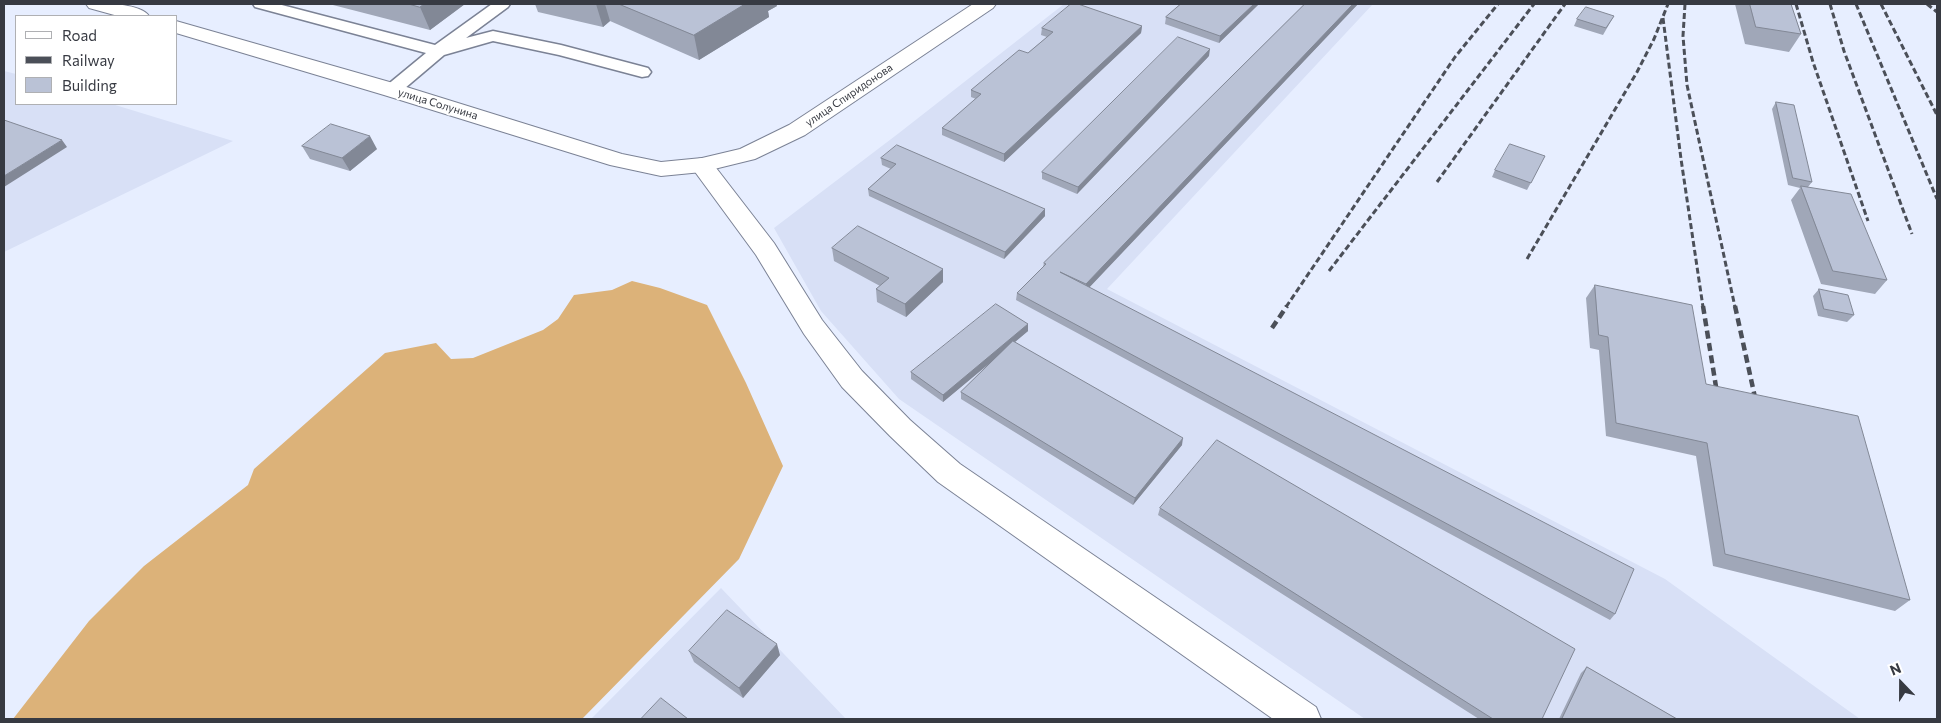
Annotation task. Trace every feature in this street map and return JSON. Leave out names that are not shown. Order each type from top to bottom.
[{"type":"street","points":[[96,4],[135,15]]},
{"type":"street","name":"улица Спиридонова","points":[[702,165],[747,154],[797,130],[986,4]]},
{"type":"street","name":"улица Солунина","points":[[178,28],[392,90],[618,160],[661,169],[702,165]]},
{"type":"street","points":[[702,165],[765,249],[813,327],[852,378],[900,428],[949,473],[1303,719]]},
{"type":"lane","points":[[261,4],[438,51],[493,36],[561,50],[642,72]]},
{"type":"lane","points":[[392,90],[438,51],[502,4]]},
{"type":"shaded area","points":[[1064,4],[1373,4],[1107,289],[1665,579],[1860,719],[1365,719],[899,399],[821,311],[774,228]]},
{"type":"shaded area","points":[[4,71],[15,74],[15,105],[115,105],[233,141],[4,252]]},
{"type":"shaded area","points":[[632,281],[660,288],[707,305],[746,383],[783,466],[739,559],[582,719],[13,719],[89,621],[144,566],[248,485],[254,469],[385,353],[436,343],[451,359],[473,358],[543,330],[558,319],[574,295],[612,290]]},
{"type":"shaded area","points":[[721,588],[846,719],[591,719]]},
{"type":"building","points":[[409,4],[424,4],[420,7]]},
{"type":"building","points":[[619,4],[745,4],[694,35]]},
{"type":"building","points":[[1071,4],[1078,4],[1142,26],[1004,154],[942,128],[981,94],[971,90],[1019,50],[1028,53],[1053,32],[1042,28]]},
{"type":"building","points":[[1181,4],[1254,4],[1220,36],[1166,17]]},
{"type":"building","points":[[1305,4],[1353,4],[1086,284],[1060,272],[1634,569],[1615,614],[1017,293],[1046,264],[1044,263]]},
{"type":"building","points":[[1750,4],[1791,4],[1801,34],[1756,27]]},
{"type":"building","points":[[1586,7],[1614,16],[1606,28],[1577,19]]},
{"type":"building","points":[[1178,37],[1210,49],[1078,187],[1042,172]]},
{"type":"building","points":[[1776,102],[1794,105],[1812,182],[1793,178]]},
{"type":"building","points":[[4,120],[62,140],[4,176]]},
{"type":"building","points":[[331,124],[370,136],[342,158],[302,146]]},
{"type":"building","points":[[1510,144],[1545,156],[1531,183],[1495,170]]},
{"type":"building","points":[[897,145],[1045,209],[1005,252],[868,189],[896,164],[881,158]]},
{"type":"building","points":[[1801,186],[1851,194],[1887,280],[1833,271]]},
{"type":"building","points":[[858,226],[943,269],[905,304],[876,289],[889,278],[832,248]]},
{"type":"building","points":[[1595,285],[1692,305],[1706,384],[1858,416],[1910,600],[1725,554],[1707,443],[1616,423],[1608,337],[1599,335]]},
{"type":"building","points":[[1819,289],[1848,295],[1854,315],[1824,309]]},
{"type":"building","points":[[996,304],[1028,324],[943,395],[911,372]]},
{"type":"building","points":[[1013,341],[1183,438],[1135,498],[961,392]]},
{"type":"building","points":[[1217,440],[1575,649],[1542,719],[1493,719],[1160,508]]},
{"type":"building","points":[[727,610],[777,644],[739,688],[689,651]]},
{"type":"building","points":[[1587,667],[1677,719],[1562,719]]},
{"type":"building","points":[[661,698],[688,719],[641,719]]},
{"type":"railway","points":[[1286,307],[1455,57],[1498,4]]},
{"type":"railway","points":[[1329,271],[1534,4]]},
{"type":"railway","points":[[1437,182],[1565,4]]},
{"type":"railway","points":[[1527,259],[1637,72],[1654,39],[1668,4]]},
{"type":"railway","points":[[1685,4],[1683,36],[1687,85],[1735,307]]},
{"type":"railway","points":[[1796,4],[1813,62],[1868,221]]},
{"type":"railway","points":[[1830,4],[1844,51],[1912,234]]},
{"type":"railway","points":[[1856,4],[1937,199]]},
{"type":"railway","points":[[1881,4],[1937,115]]},
{"type":"railway","points":[[1927,4],[1937,12]]},
{"type":"railway","points":[[1663,18],[1681,159],[1703,307]]},
{"type":"railway","points":[[1272,328],[1287,306]]},
{"type":"railway","points":[[1703,306],[1717,393]]},
{"type":"railway","points":[[1735,306],[1756,402]]}]
